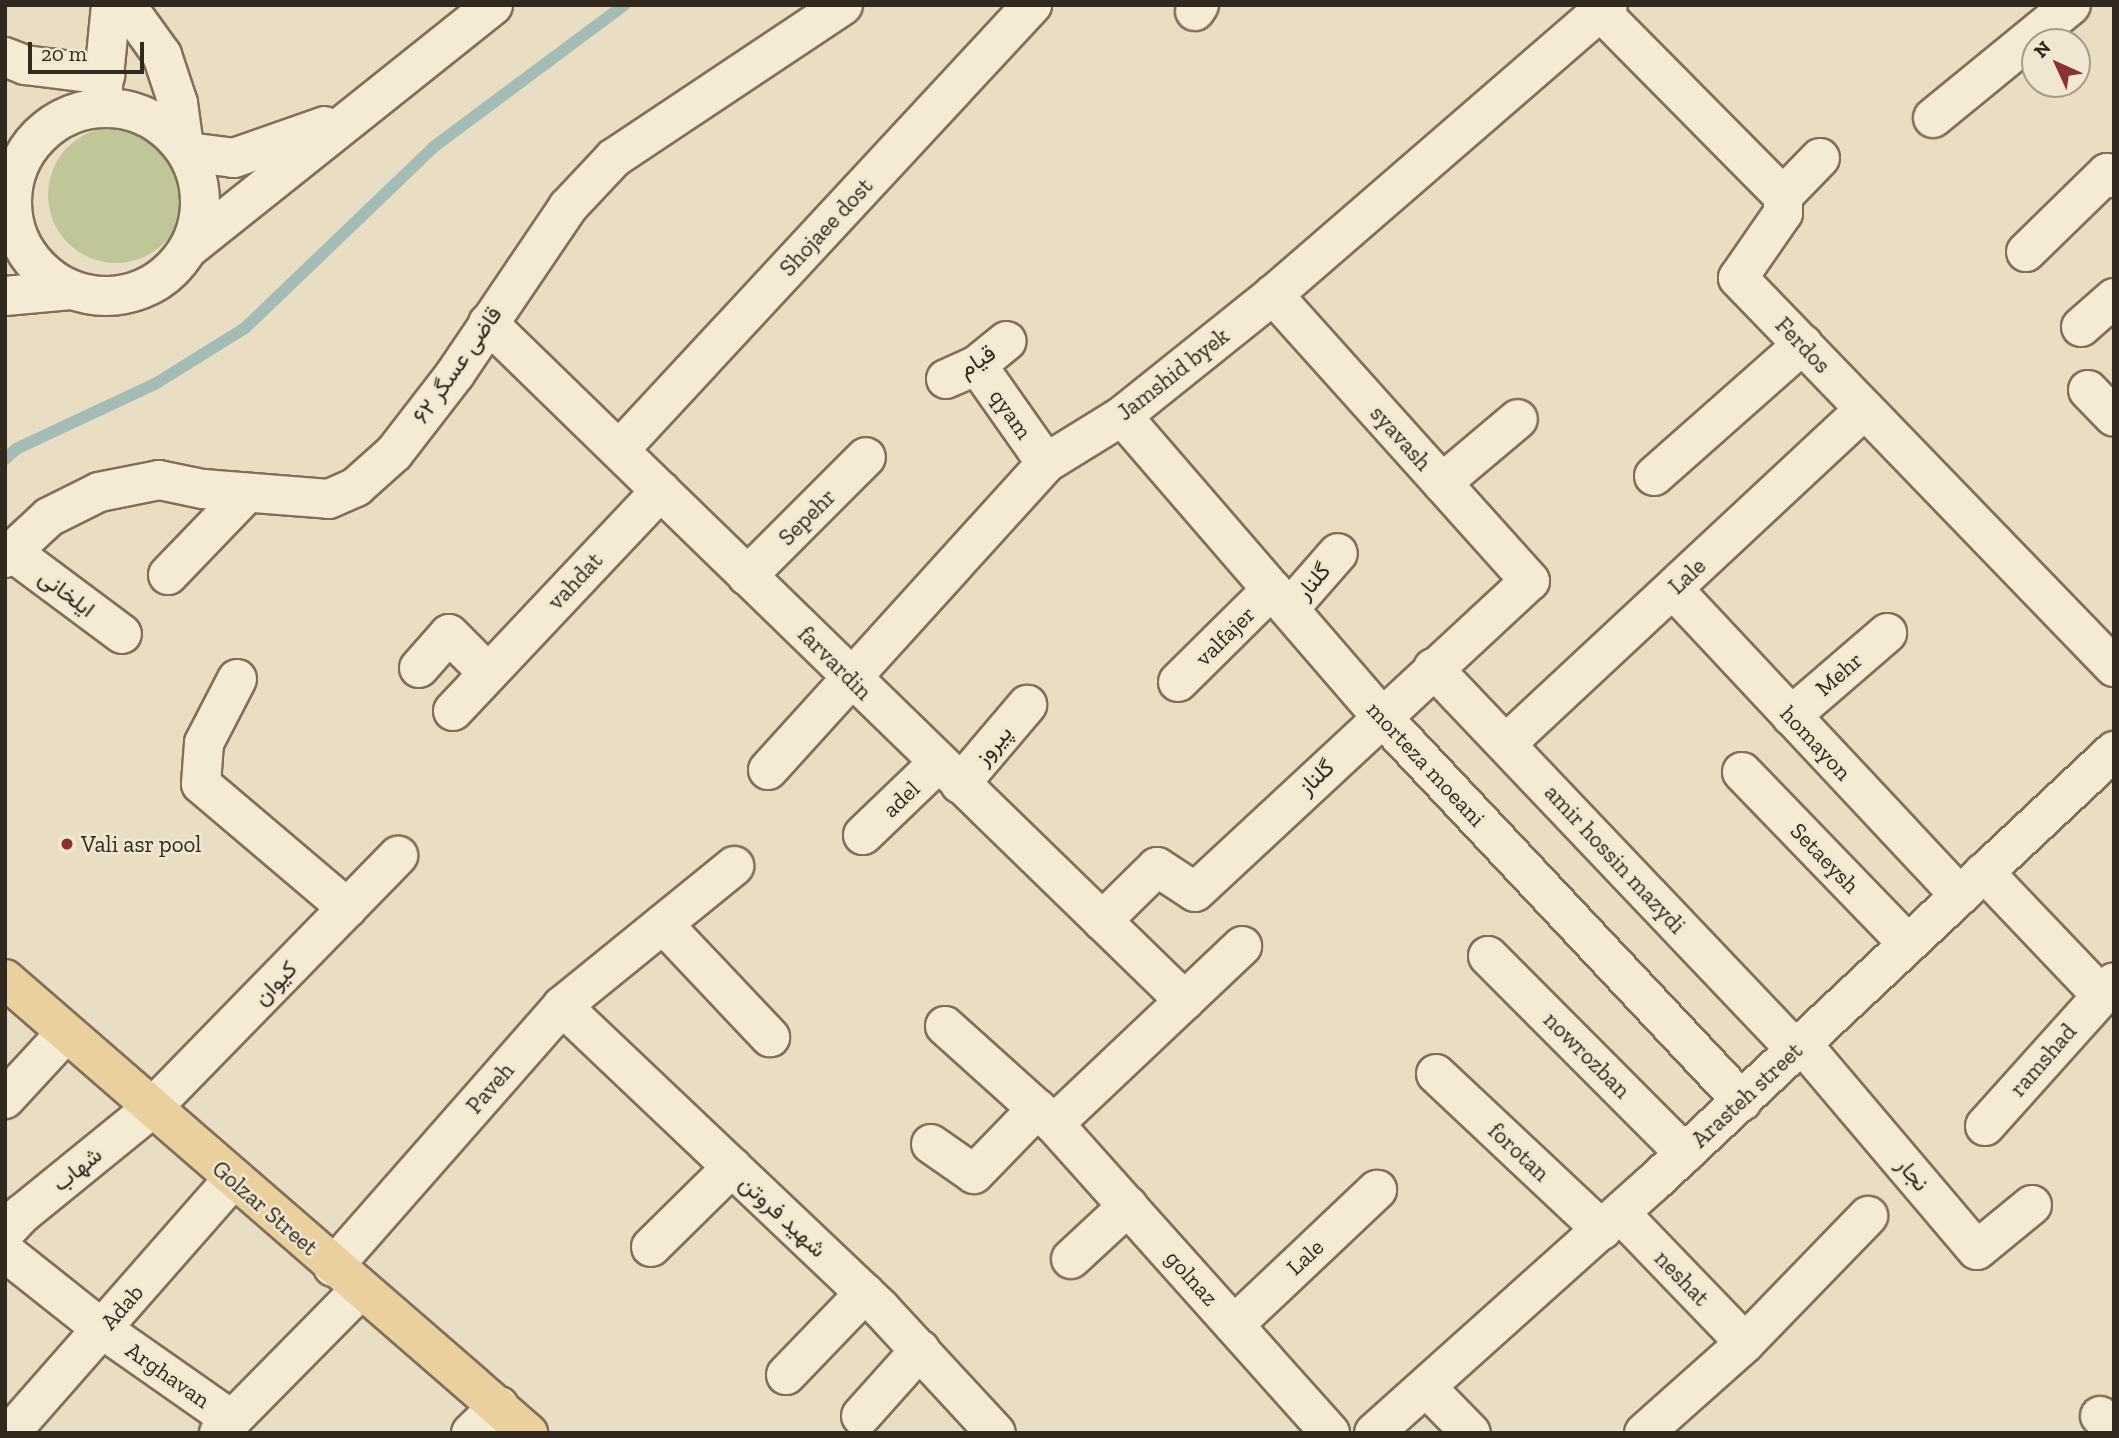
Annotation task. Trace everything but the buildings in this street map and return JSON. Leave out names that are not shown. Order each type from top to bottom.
[{"type":"main road","name":"Golzar Street","points":[[5,979],[151,1110],[528,1433]]},
{"type":"street","points":[[111,5],[103,91],[48,126],[28,147],[10,181],[11,201],[23,246],[46,276],[71,290],[97,296],[148,287],[169,271],[189,248],[253,201],[359,110],[493,5]]},
{"type":"street","points":[[126,5],[162,55],[178,103],[186,149],[201,200],[198,225],[189,248]]},
{"type":"street","name":"قاضی عسگر ۶۲","points":[[8,555],[49,517],[99,492],[159,480],[247,493],[329,499],[356,487],[394,453],[568,207],[614,158],[843,5]]},
{"type":"street","name":"Shojaee dost","points":[[620,449],[1032,5]]},
{"type":"street","points":[[1933,118],[2071,5]]},
{"type":"street","points":[[1605,9],[1783,196],[1820,158]]},
{"type":"street","name":"Jamshid byek","points":[[768,770],[1046,463],[1122,416],[1273,295],[1605,9]]},
{"type":"street","points":[[5,57],[103,91],[161,124],[186,149],[234,158],[285,143],[359,110]]},
{"type":"street","points":[[2026,252],[2108,173],[2114,178]]},
{"type":"street","name":"Ferdos","points":[[1783,196],[1783,213],[1738,278],[2114,667]]},
{"type":"street","points":[[5,296],[71,290]]},
{"type":"street","name":"syavash","points":[[1273,295],[1530,581]]},
{"type":"street","points":[[2081,327],[2114,298]]},
{"type":"street","name":"farvardin","points":[[488,323],[620,449],[851,680],[1185,1001]]},
{"type":"street","name":"قیام","points":[[962,372],[1007,341]]},
{"type":"street","points":[[1654,476],[1803,344]]},
{"type":"street","name":"qyam","points":[[962,372],[1046,463]]},
{"type":"street","name":"Lale","points":[[1508,742],[1866,409]]},
{"type":"street","name":"morteza moeani","points":[[1122,416],[1381,716],[1742,1101]]},
{"type":"street","points":[[1442,483],[1518,419]]},
{"type":"street","name":"Sepehr","points":[[747,576],[866,457]]},
{"type":"street","name":"vahdat","points":[[453,710],[661,490]]},
{"type":"street","points":[[168,575],[247,493]]},
{"type":"street","name":"گلنار","points":[[1280,599],[1338,553]]},
{"type":"street","name":"ایلخانی","points":[[8,555],[122,635]]},
{"type":"street","name":"گلناز","points":[[1102,921],[1157,867],[1195,892],[1381,716],[1530,581]]},
{"type":"street","name":"homayon","points":[[1673,589],[1791,716],[1972,884]]},
{"type":"street","name":"valfajer","points":[[1178,682],[1280,599]]},
{"type":"street","name":"Mehr","points":[[1791,716],[1887,633]]},
{"type":"street","points":[[419,667],[449,634],[488,673]]},
{"type":"street","name":"amir hossin mazydi","points":[[1433,668],[1508,742],[1574,819],[1799,1047]]},
{"type":"street","points":[[237,679],[204,743],[201,784],[347,908]]},
{"type":"street","name":"پیروز","points":[[949,774],[1027,705]]},
{"type":"street","name":"Arasteh street","points":[[1374,1433],[1685,1154],[2114,751]]},
{"type":"street","name":"Setaeysh","points":[[1742,772],[1908,944]]},
{"type":"street","name":"adel","points":[[863,835],[949,774]]},
{"type":"street","name":"کیوان","points":[[151,1110],[398,856]]},
{"type":"street","name":"Paveh","points":[[226,1427],[347,1279],[562,1006],[734,866]]},
{"type":"street","name":"ramshad","points":[[1972,884],[2107,989],[1984,1126]]},
{"type":"street","points":[[663,924],[770,1037]]},
{"type":"street","points":[[931,1144],[974,1174],[1185,1001],[1242,946]]},
{"type":"street","name":"nowrozban","points":[[1488,956],[1685,1154]]},
{"type":"street","name":"شهید فروتن","points":[[562,1006],[865,1293],[996,1433]]},
{"type":"street","name":"golnaz","points":[[945,1026],[1046,1116],[1330,1433]]},
{"type":"street","points":[[5,1099],[66,1033]]},
{"type":"street","name":"نجار","points":[[1799,1047],[1977,1250],[2032,1205]]},
{"type":"street","name":"forotan","points":[[1436,1074],[1611,1222]]},
{"type":"street","name":"شهاب","points":[[5,1232],[22,1214],[151,1110]]},
{"type":"street","points":[[651,1247],[732,1167]]},
{"type":"street","name":"Adab","points":[[10,1433],[232,1180]]},
{"type":"street","name":"Lale","points":[[1234,1325],[1377,1190]]},
{"type":"street","points":[[1071,1259],[1128,1206]]},
{"type":"street","points":[[1644,1433],[1745,1343],[1868,1216]]},
{"type":"street","name":"neshat","points":[[1611,1222],[1745,1343]]},
{"type":"street","name":"Arghavan","points":[[5,1252],[226,1427]]},
{"type":"street","points":[[786,1375],[865,1293]]},
{"type":"street","points":[[861,1416],[920,1350]]},
{"type":"street","points":[[1426,1387],[1471,1433]]},
{"type":"street","points":[[471,1433],[499,1406]]},
{"type":"green space","points":[[116,127],[142,132],[164,147],[179,169],[184,195],[179,221],[164,243],[142,258],[116,263],[90,258],[68,243],[53,221],[48,195],[53,169],[68,147],[90,132]]},
{"type":"waterway","points":[[5,459],[16,449],[155,384],[245,328],[435,146],[624,5]]},
{"type":"place","name":"Vali asr pool","points":[[67,844]]}]
